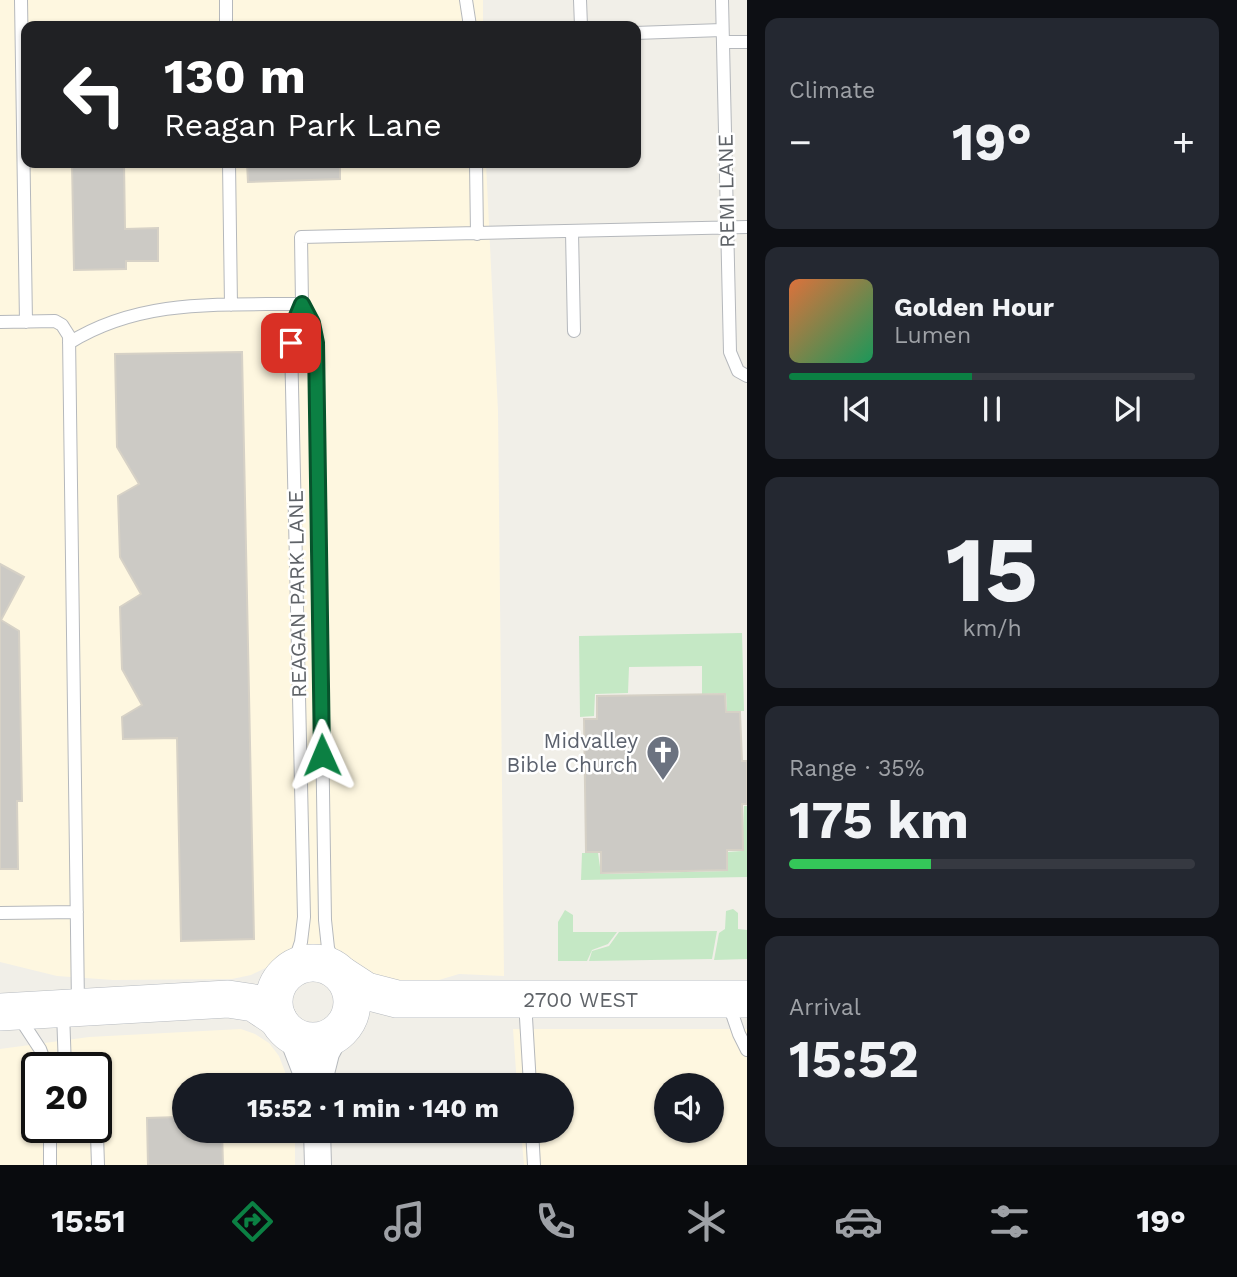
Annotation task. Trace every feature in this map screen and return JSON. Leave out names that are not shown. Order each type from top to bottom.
[{"type":"main road","points":[[7,1011],[228,999],[254,992],[313,963],[339,973],[352,996],[349,1019],[339,1032],[314,1042],[285,1028],[254,1003],[228,999]]},
{"type":"main road","points":[[285,1028],[274,997],[288,973]]},
{"type":"main road","name":"2700 WEST","points":[[339,973],[379,995],[415,1000],[737,999]]},
{"type":"main road","name":"2700 WEST","points":[[339,1032],[372,1010],[415,1000]]},
{"type":"street","points":[[285,1028],[306,1073]]},
{"type":"street","points":[[321,1073],[326,1053],[339,1032]]},
{"type":"street","points":[[317,1143],[318,1165]]},
{"type":"lane","points":[[21,0],[21,21]]},
{"type":"lane","points":[[226,0],[226,21]]},
{"type":"lane","points":[[466,0],[469,21]]},
{"type":"lane","points":[[580,0],[581,21]]},
{"type":"lane","name":"REMI LANE","points":[[722,0],[730,352],[738,371],[747,376]]},
{"type":"lane","points":[[641,33],[723,36],[747,41]]},
{"type":"lane","points":[[24,168],[26,321]]},
{"type":"lane","points":[[229,168],[231,305]]},
{"type":"lane","points":[[476,168],[477,234]]},
{"type":"lane","name":"REAGAN PARK LANE","points":[[288,973],[301,942],[304,918],[291,343],[294,323],[302,304],[301,237],[747,227]]},
{"type":"lane","points":[[572,232],[575,331]]},
{"type":"lane","points":[[69,343],[107,322],[131,314],[180,307],[302,304]]},
{"type":"lane","name":"REAGAN PARK LANE","points":[[302,304],[312,323],[316,343],[325,920],[328,947],[339,973]]},
{"type":"lane","points":[[0,322],[55,321],[66,330],[69,343],[77,912],[66,1052]]},
{"type":"lane","points":[[0,913],[77,912]]},
{"type":"lane","points":[[525,999],[529,1073]]},
{"type":"lane","points":[[737,999],[739,1034],[747,1050]]},
{"type":"lane","points":[[7,1011],[32,1034],[40,1052]]},
{"type":"lane","points":[[50,1143],[50,1165]]},
{"type":"lane","points":[[97,1143],[98,1165]]},
{"type":"lane","points":[[533,1143],[534,1165]]},
{"type":"shaded area","points":[[0,0],[483,0],[483,21],[21,21],[21,168],[486,168],[498,411],[504,976],[459,974],[409,989],[348,966],[337,949],[289,951],[274,964],[251,975],[232,979],[113,980],[57,976],[0,962]]},
{"type":"shaded area","points":[[241,1029],[255,1034],[269,1043],[279,1056],[285,1073],[172,1073],[172,1143],[295,1143],[295,1165],[0,1165],[0,1049],[89,1037]]},
{"type":"shaded area","points":[[513,1029],[747,1029],[747,1165],[524,1165],[522,1143],[574,1143],[574,1073],[516,1073]]},
{"type":"green space","points":[[742,633],[744,711],[727,711],[726,693],[702,694],[702,666],[629,667],[628,693],[595,694],[594,716],[580,717],[579,636]]},
{"type":"green space","points":[[744,806],[747,806],[747,877],[581,880],[582,853],[598,853],[601,874],[728,871],[728,852],[742,851]]},
{"type":"green space","points":[[733,909],[738,913],[738,929],[747,930],[747,959],[714,960],[719,933],[725,929],[726,911]]},
{"type":"green space","points":[[565,910],[573,915],[573,932],[617,932],[608,944],[592,950],[587,961],[558,961],[558,922]]},
{"type":"green space","points":[[717,931],[712,959],[589,961],[592,951],[609,946],[619,932]]},
{"type":"building","points":[[72,168],[124,168],[125,229],[158,228],[158,261],[126,261],[126,269],[74,270]]},
{"type":"building","points":[[247,168],[340,168],[340,179],[248,182]]},
{"type":"building","points":[[242,352],[254,939],[181,941],[177,738],[123,739],[122,717],[142,705],[122,669],[120,607],[141,594],[120,557],[118,496],[139,484],[117,447],[115,354]]},
{"type":"building","points":[[0,564],[24,577],[1,620],[19,631],[22,801],[17,801],[18,869],[0,869]]},
{"type":"building","name":"Midvalley Bible Church","points":[[725,694],[726,712],[740,712],[742,761],[747,761],[747,804],[742,804],[743,850],[727,850],[727,870],[601,873],[601,852],[586,852],[584,719],[597,719],[597,696]]},
{"type":"building","points":[[172,1117],[172,1143],[222,1143],[223,1165],[148,1165],[147,1118]]},
{"type":"place","name":"Midvalley Bible Church","points":[[663,782]]},
{"type":"route","points":[[291,343],[294,323],[302,304],[312,323],[316,343],[322,755]]}]
